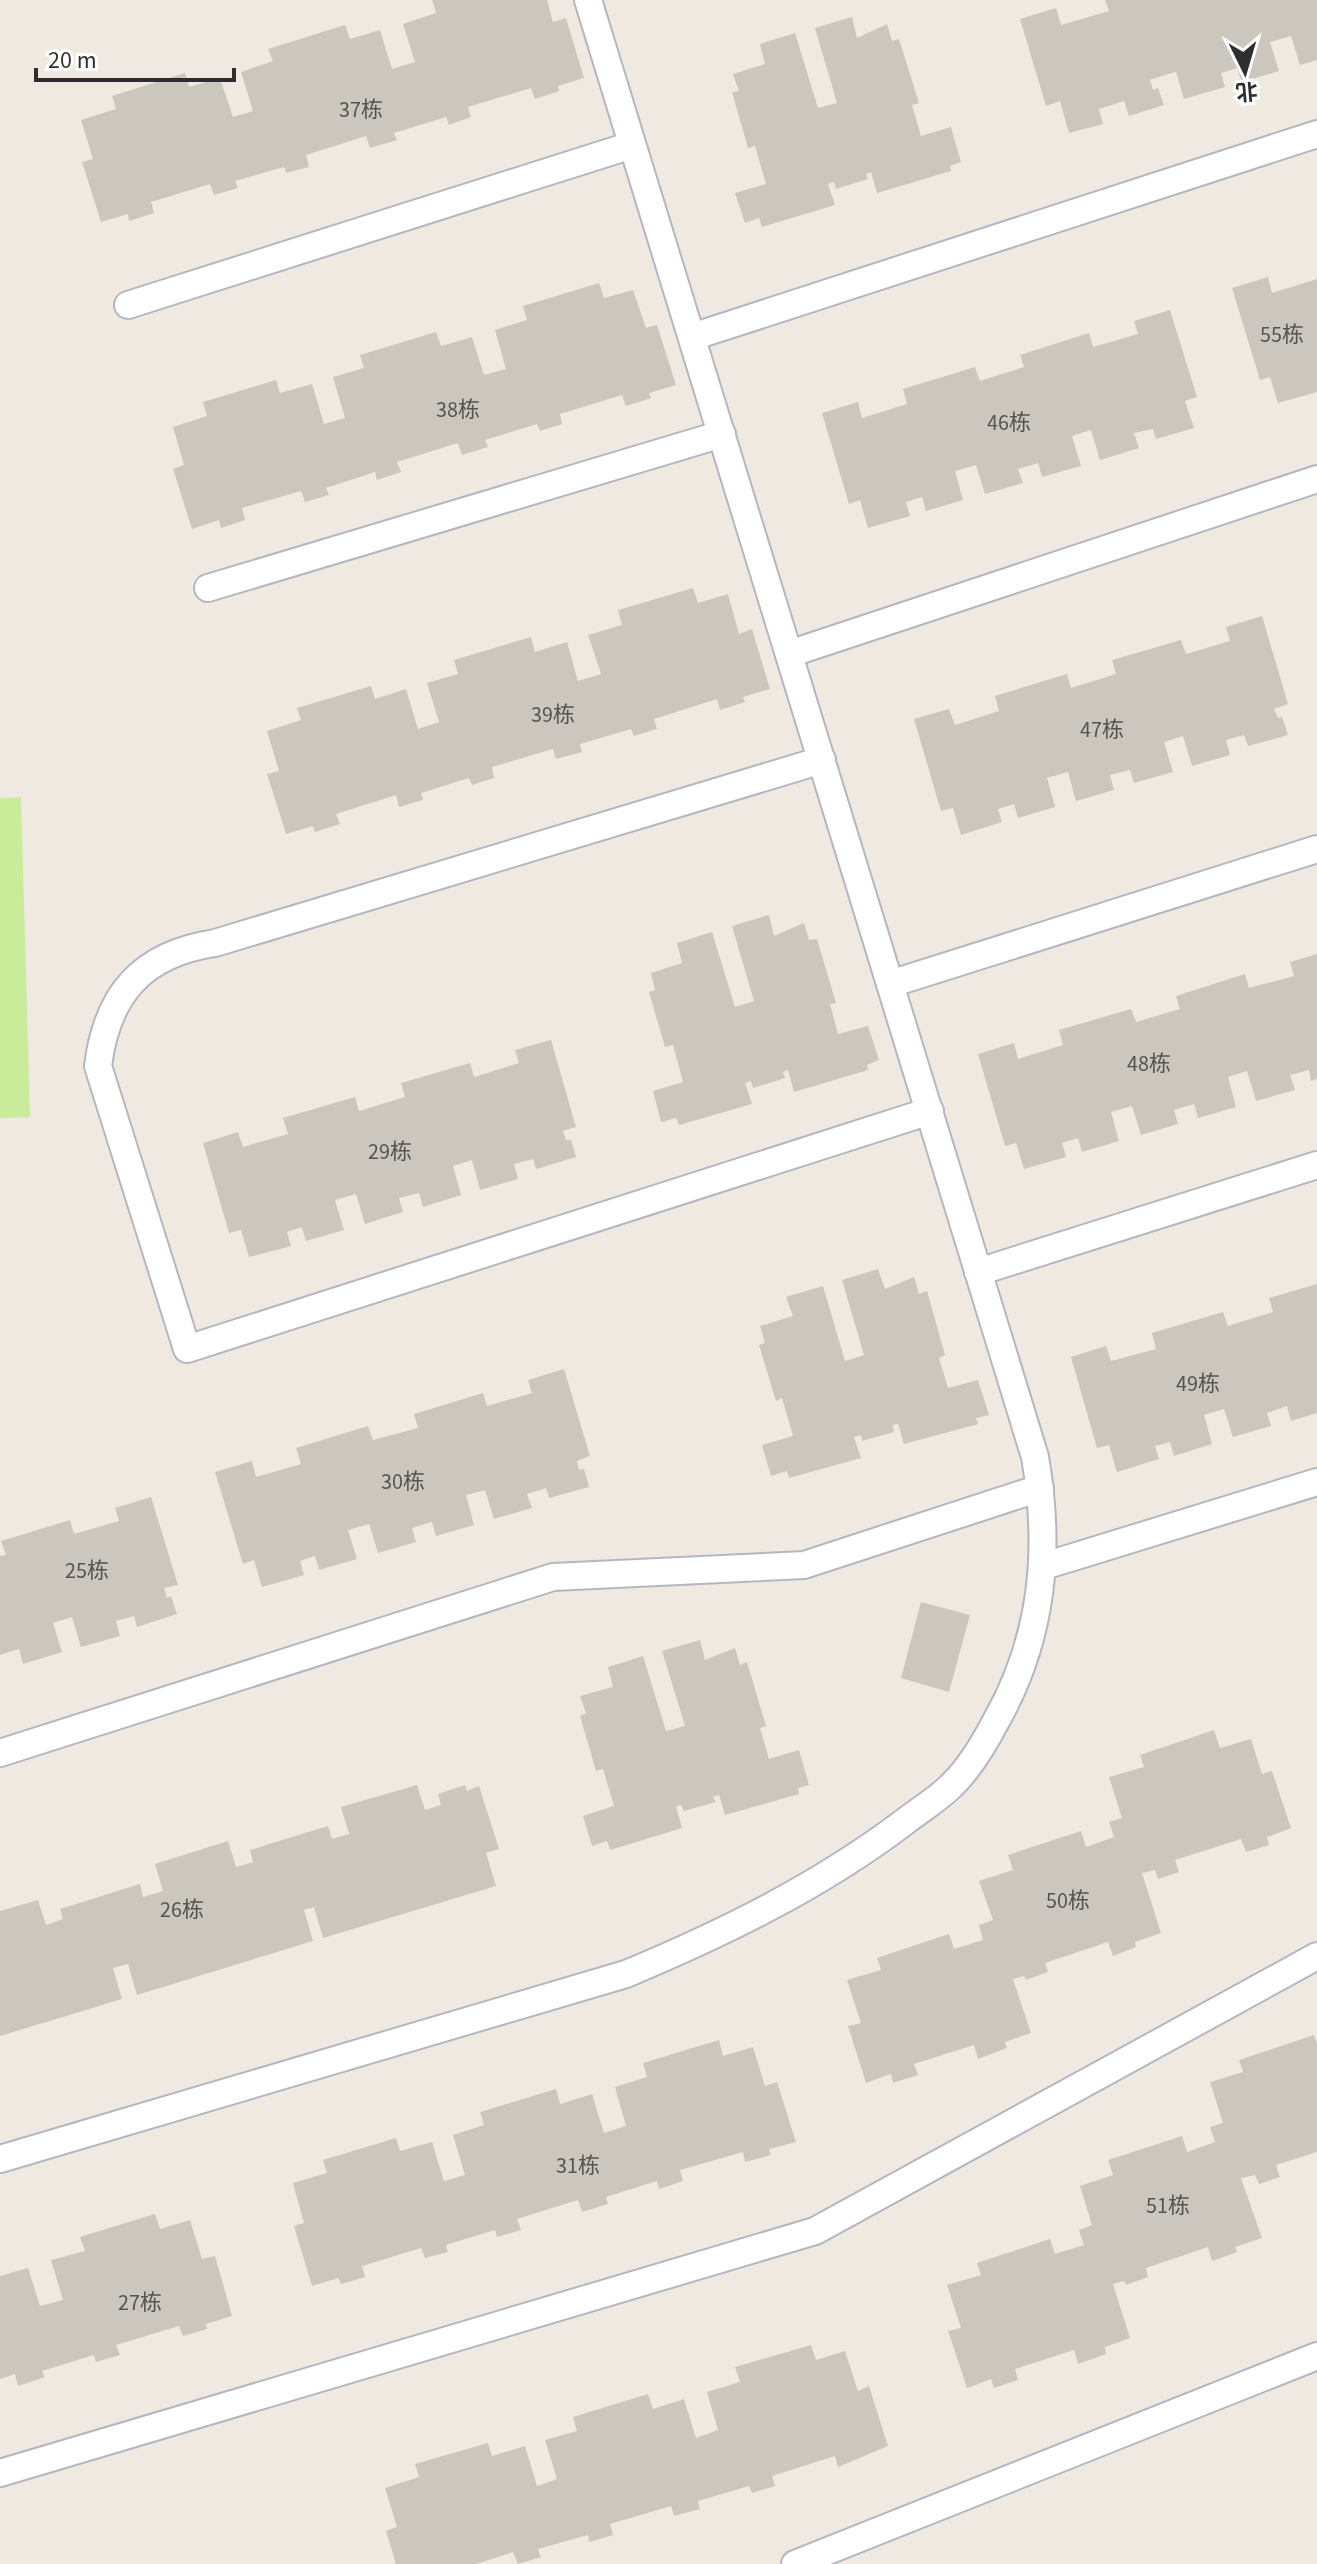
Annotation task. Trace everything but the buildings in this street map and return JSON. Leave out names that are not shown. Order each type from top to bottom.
[{"type":"lane","points":[[0,2159],[613,1979],[714,1937],[800,1891],[878,1841],[951,1786],[981,1749],[1024,1664],[1037,1619],[1044,1566],[1044,1511],[1035,1457],[588,0]]},
{"type":"lane","points":[[692,337],[1317,134]]},
{"type":"lane","points":[[128,305],[632,145]]},
{"type":"lane","points":[[208,588],[722,434]]},
{"type":"lane","points":[[789,654],[1317,479]]},
{"type":"lane","points":[[822,760],[230,938],[184,948],[154,962],[130,983],[112,1008],[102,1036],[98,1066],[187,1349],[930,1111]]},
{"type":"lane","points":[[890,984],[1317,849]]},
{"type":"lane","points":[[978,1272],[1317,1165]]},
{"type":"lane","points":[[1044,1566],[1317,1482]]},
{"type":"lane","points":[[0,1753],[553,1577],[804,1565],[1040,1488]]},
{"type":"lane","points":[[0,2473],[815,2231],[1317,1956]]},
{"type":"lane","points":[[795,2564],[1317,2356]]},
{"type":"green space","points":[[21,797],[30,1117],[0,1118],[0,798]]}]
